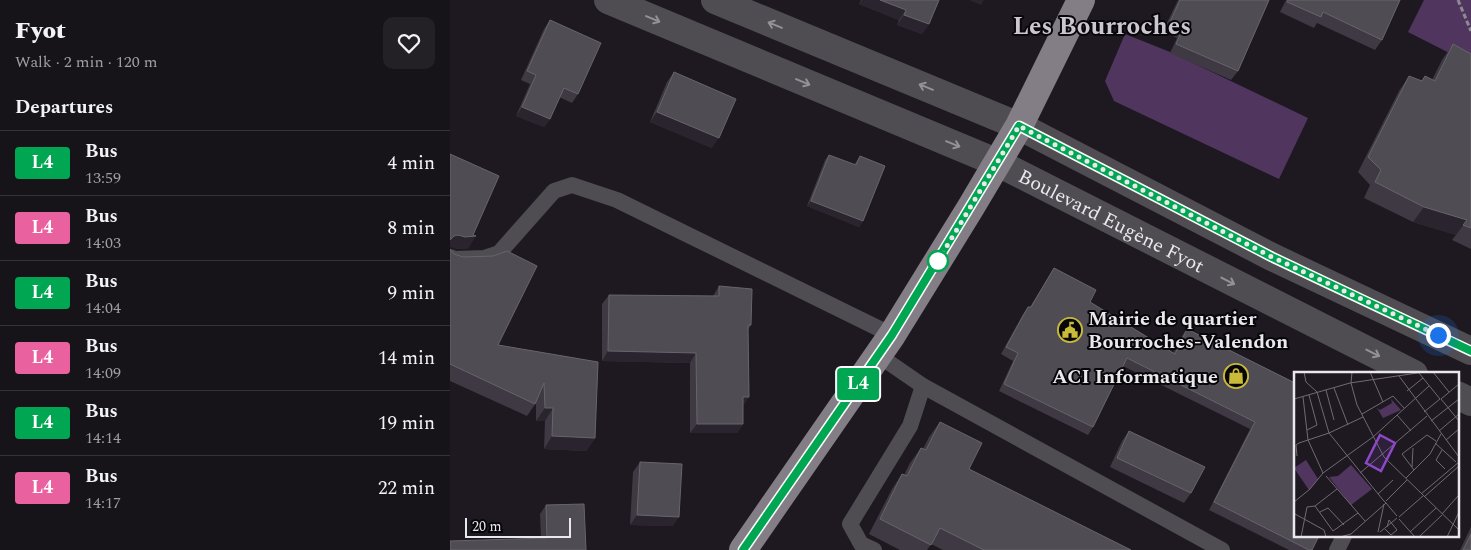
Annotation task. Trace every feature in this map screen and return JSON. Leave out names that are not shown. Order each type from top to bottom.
[{"type":"main road","points":[[743,550],[885,345],[998,163],[1019,126],[1081,0]]},
{"type":"street","name":"Boulevard Eugène Fyot","points":[[608,0],[998,163],[1410,372]]},
{"type":"street","name":"Boulevard Eugène Fyot","points":[[714,0],[1019,126],[1272,257],[1471,351]]},
{"type":"street","points":[[1458,396],[1471,402]]},
{"type":"lane","points":[[450,257],[454,259],[484,258],[499,253],[554,191],[572,185],[617,200],[885,345],[923,386],[1222,550]]},
{"type":"lane","points":[[874,550],[861,544],[850,524],[910,426],[923,386]]},
{"type":"lane","points":[[1337,550],[1343,538]]},
{"type":"path","points":[[1458,0],[1471,31]]},
{"type":"shaded area","points":[[1424,0],[1471,0],[1471,64],[1408,32]]},
{"type":"shaded area","points":[[1125,34],[1170,52],[1308,118],[1279,179],[1114,101],[1105,81]]},
{"type":"building","points":[[880,0],[939,0],[929,24],[904,15],[906,10]]},
{"type":"building","points":[[1180,0],[1269,0],[1238,71],[1176,44],[1183,28],[1170,22]]},
{"type":"building","points":[[1288,0],[1400,0],[1382,40],[1323,12],[1321,17],[1287,2]]},
{"type":"building","points":[[550,20],[601,43],[578,94],[564,88],[550,119],[522,107],[536,75],[527,71]]},
{"type":"building","points":[[1453,44],[1471,54],[1471,228],[1463,225],[1467,220],[1424,207],[1375,182],[1381,170],[1368,157],[1409,76],[1422,81],[1425,76],[1435,81]]},
{"type":"building","points":[[674,72],[736,99],[719,138],[657,112]]},
{"type":"building","points":[[450,154],[499,176],[473,235],[476,236],[465,237],[458,235],[450,240]]},
{"type":"building","points":[[829,155],[856,165],[860,156],[885,166],[863,221],[811,201]]},
{"type":"building","points":[[450,249],[454,254],[463,257],[493,256],[507,251],[537,266],[498,345],[598,362],[595,438],[552,436],[553,408],[545,408],[544,383],[535,404],[450,364]]},
{"type":"building","points":[[1054,268],[1096,290],[1090,302],[1175,354],[1187,329],[1294,382],[1294,538],[1318,538],[1312,550],[1214,502],[1255,422],[1127,358],[1093,427],[1004,384],[1018,353],[1006,347],[1028,307],[1031,307]]},
{"type":"building","points":[[719,286],[752,289],[751,325],[748,325],[749,397],[743,397],[743,424],[697,424],[696,353],[608,351],[609,295],[719,296]]},
{"type":"building","points":[[940,422],[982,443],[969,469],[1131,550],[984,550],[940,528],[931,545],[880,519],[902,474],[907,476],[921,448],[926,450]]},
{"type":"building","points":[[1129,431],[1205,467],[1191,493],[1117,458]]},
{"type":"building","points":[[640,462],[682,464],[679,517],[637,515]]},
{"type":"building","points":[[584,504],[586,550],[450,550],[450,541],[547,538],[546,505]]},
{"type":"building","points":[[1471,534],[1471,550],[1463,550]]},
{"type":"bus line","name":"L4","points":[[743,550],[892,335],[1019,126],[1272,257],[1471,351]]},
{"type":"place","name":"Mairie de quartier Bourroches-Valendon","points":[[1070,330]]},
{"type":"place","name":"ACI Informatique","points":[[1236,376]]},
{"type":"district","name":"Les Bourroches","points":[[1102,25]]},
{"type":"route","points":[[938,261],[1019,126],[1272,257],[1438,335]]}]
